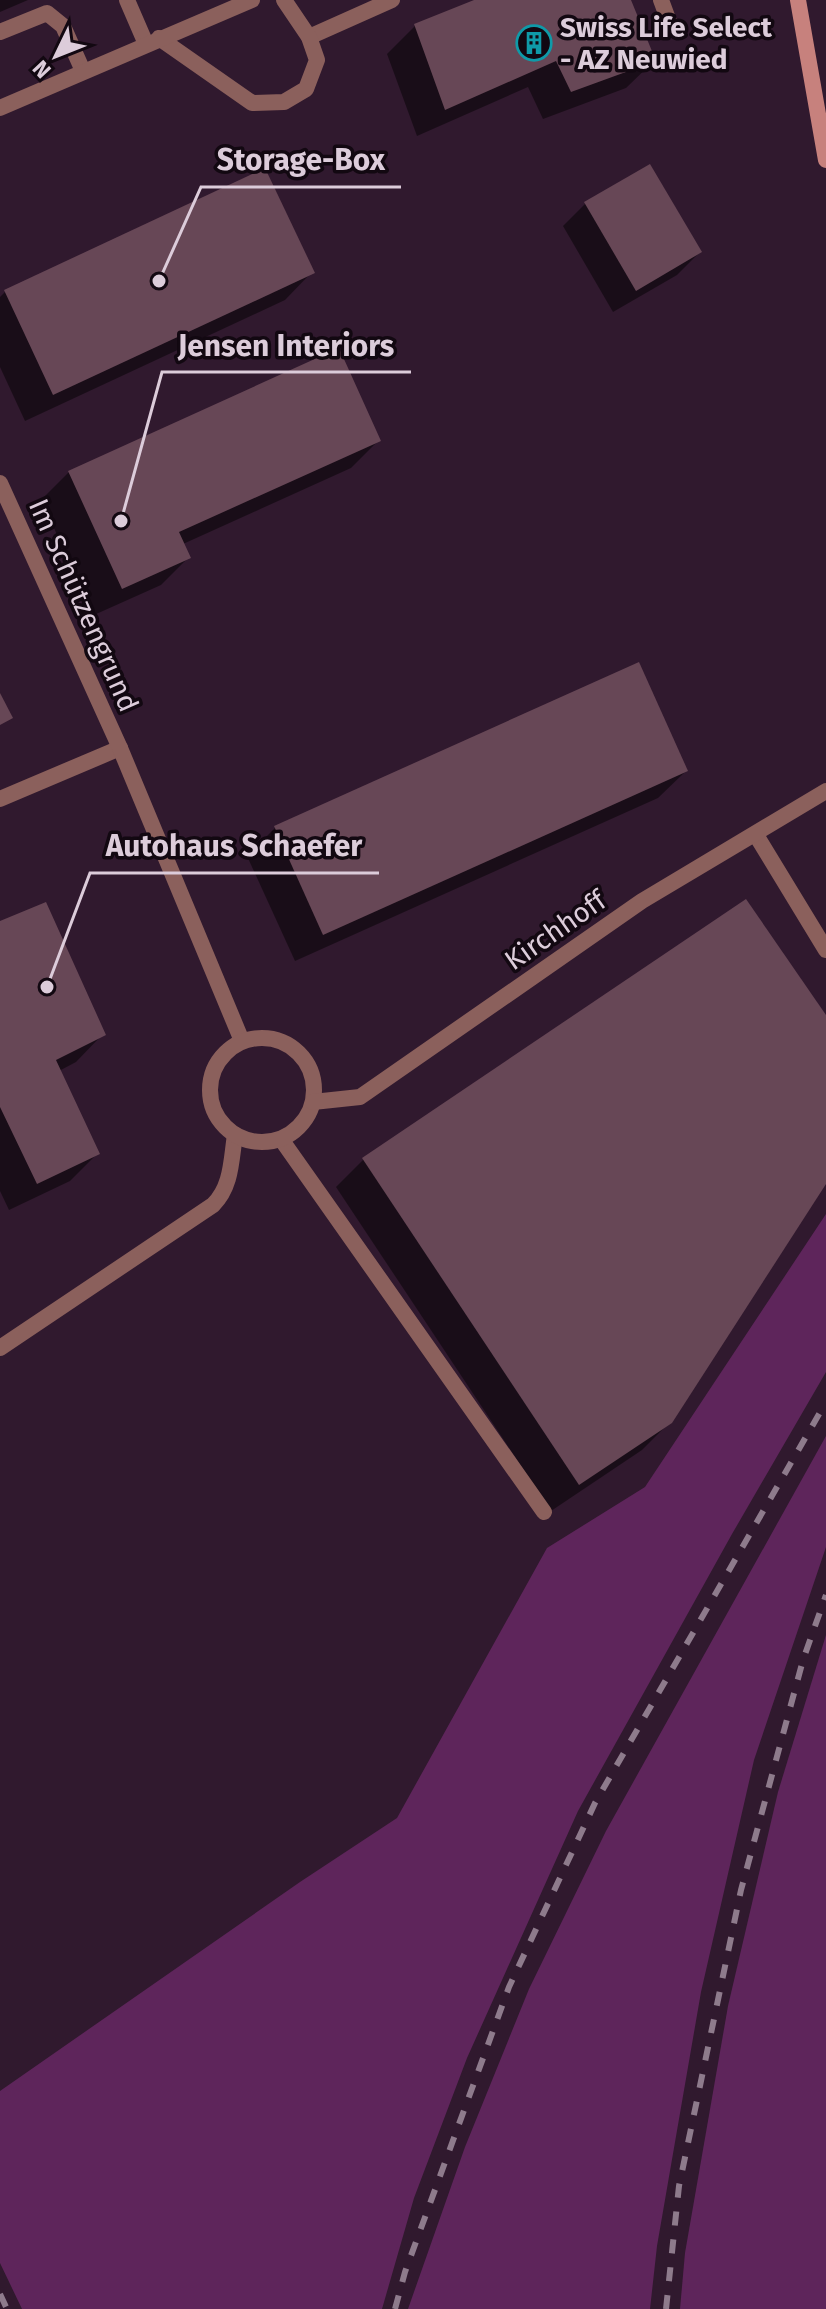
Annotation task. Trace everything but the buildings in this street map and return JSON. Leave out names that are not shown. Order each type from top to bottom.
[{"type":"main road","points":[[798,0],[826,160]]},
{"type":"street","points":[[127,0],[152,41],[252,103],[284,102],[306,89],[317,60],[309,37],[284,0]]},
{"type":"street","points":[[0,108],[252,0]]},
{"type":"street","points":[[309,37],[392,0]]},
{"type":"street","points":[[661,0],[671,27]]},
{"type":"street","points":[[0,32],[47,13],[63,26],[83,71]]},
{"type":"street","name":"Im Schützengrund","points":[[0,483],[120,748],[242,1041]]},
{"type":"street","name":"Im Schützengrund","points":[[0,799],[120,748]]},
{"type":"street","name":"Kirchhoff","points":[[313,1102],[360,1097],[642,901],[826,791]]},
{"type":"street","points":[[756,835],[826,950]]},
{"type":"street","points":[[259,1037],[279,1040],[295,1049],[312,1075],[313,1102],[306,1119],[281,1139],[268,1142],[235,1135],[217,1117],[210,1100],[212,1075],[220,1059],[242,1041],[259,1037]]},
{"type":"street","points":[[0,1348],[213,1205],[228,1184],[235,1135]]},
{"type":"street","points":[[281,1139],[544,1512]]},
{"type":"shaded area","points":[[826,1214],[826,1372],[578,1811],[467,2058],[414,2198],[382,2309],[22,2309],[0,2263],[0,2091],[397,1818],[547,1548],[645,1487]]},
{"type":"shaded area","points":[[826,1436],[826,1547],[754,1760],[701,1992],[657,2246],[650,2309],[408,2309],[465,2147],[529,1989],[606,1831]]},
{"type":"shaded area","points":[[826,1635],[826,2309],[680,2309],[685,2253],[728,2006],[778,1792]]},
{"type":"railway","points":[[395,2309],[405,2272],[509,1987],[595,1803],[826,1402]]},
{"type":"railway","points":[[666,2309],[679,2186],[741,1890],[803,1660],[826,1595]]},
{"type":"railway","points":[[0,2294],[7,2309]]},
{"type":"place","name":"Swiss Life Select - AZ Neuwied","points":[[534,43]]},
{"type":"place","name":"Storage-Box","points":[[159,281]]},
{"type":"place","name":"Jensen Interiors","points":[[121,521]]},
{"type":"place","name":"Autohaus Schaefer","points":[[47,987]]}]
